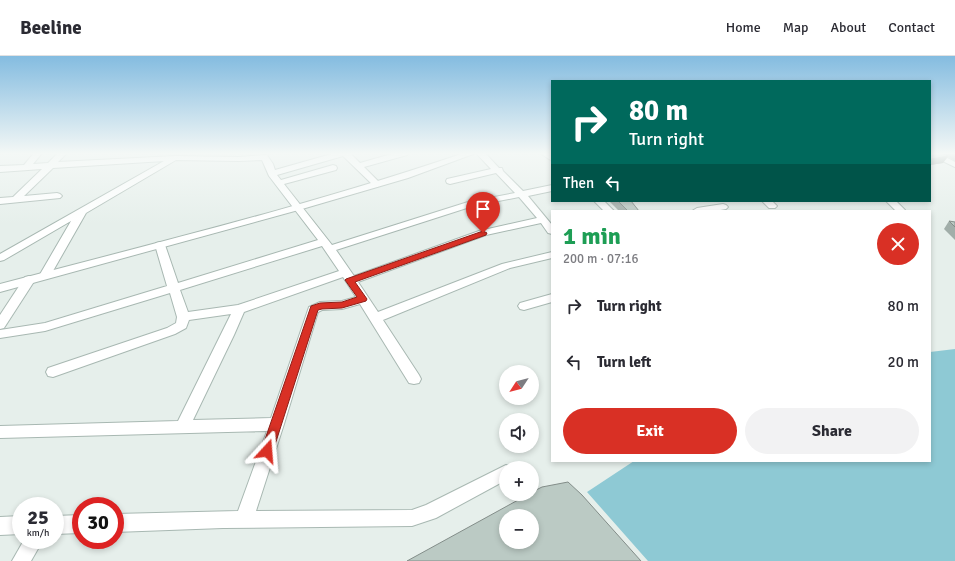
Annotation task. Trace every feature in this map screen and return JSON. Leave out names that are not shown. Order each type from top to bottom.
[{"type":"street","points":[[15,200],[38,177]]},
{"type":"street","points":[[0,258],[142,177]]},
{"type":"street","points":[[274,177],[299,207],[327,246],[376,318],[414,379]]},
{"type":"street","points":[[279,183],[302,177]]},
{"type":"street","points":[[369,177],[377,184]]},
{"type":"street","points":[[0,288],[299,207],[400,177]]},
{"type":"street","points":[[450,181],[470,177]]},
{"type":"street","points":[[505,177],[551,230]]},
{"type":"street","points":[[0,334],[45,327],[174,288],[491,199],[551,188]]},
{"type":"street","points":[[0,201],[58,196]]},
{"type":"street","points":[[600,202],[608,210]]},
{"type":"street","points":[[892,202],[900,210]]},
{"type":"street","points":[[704,210],[723,207]]},
{"type":"street","points":[[45,276],[83,210]]},
{"type":"street","points":[[183,317],[239,309],[347,277],[483,233],[543,220]]},
{"type":"street","points":[[53,372],[171,331],[182,325],[183,317],[160,245]]},
{"type":"street","points":[[376,318],[506,266],[551,255]]},
{"type":"street","points":[[0,325],[29,280]]},
{"type":"street","points":[[524,306],[551,298]]},
{"type":"street","points":[[244,520],[277,424],[313,310],[320,306],[342,305],[363,299]]},
{"type":"street","points":[[182,427],[228,335],[239,309]]},
{"type":"street","points":[[0,432],[277,424]]},
{"type":"street","points":[[124,523],[412,518],[430,512],[499,476]]},
{"type":"street","points":[[0,526],[12,525]]},
{"type":"street","points":[[21,561],[28,549]]},
{"type":"water","points":[[955,349],[955,561],[648,561],[587,492],[632,462],[931,462],[931,352]]},
{"type":"building","points":[[619,202],[632,202],[638,210],[627,210]]},
{"type":"building","points":[[949,221],[955,222],[955,227]]},
{"type":"building","points":[[568,482],[582,495],[641,561],[407,561],[499,510],[499,549],[539,549],[539,509],[502,509],[516,501],[539,501],[539,488]]},
{"type":"route","points":[[267,451],[314,308],[317,306],[342,305],[363,299],[350,280],[483,233]]}]
